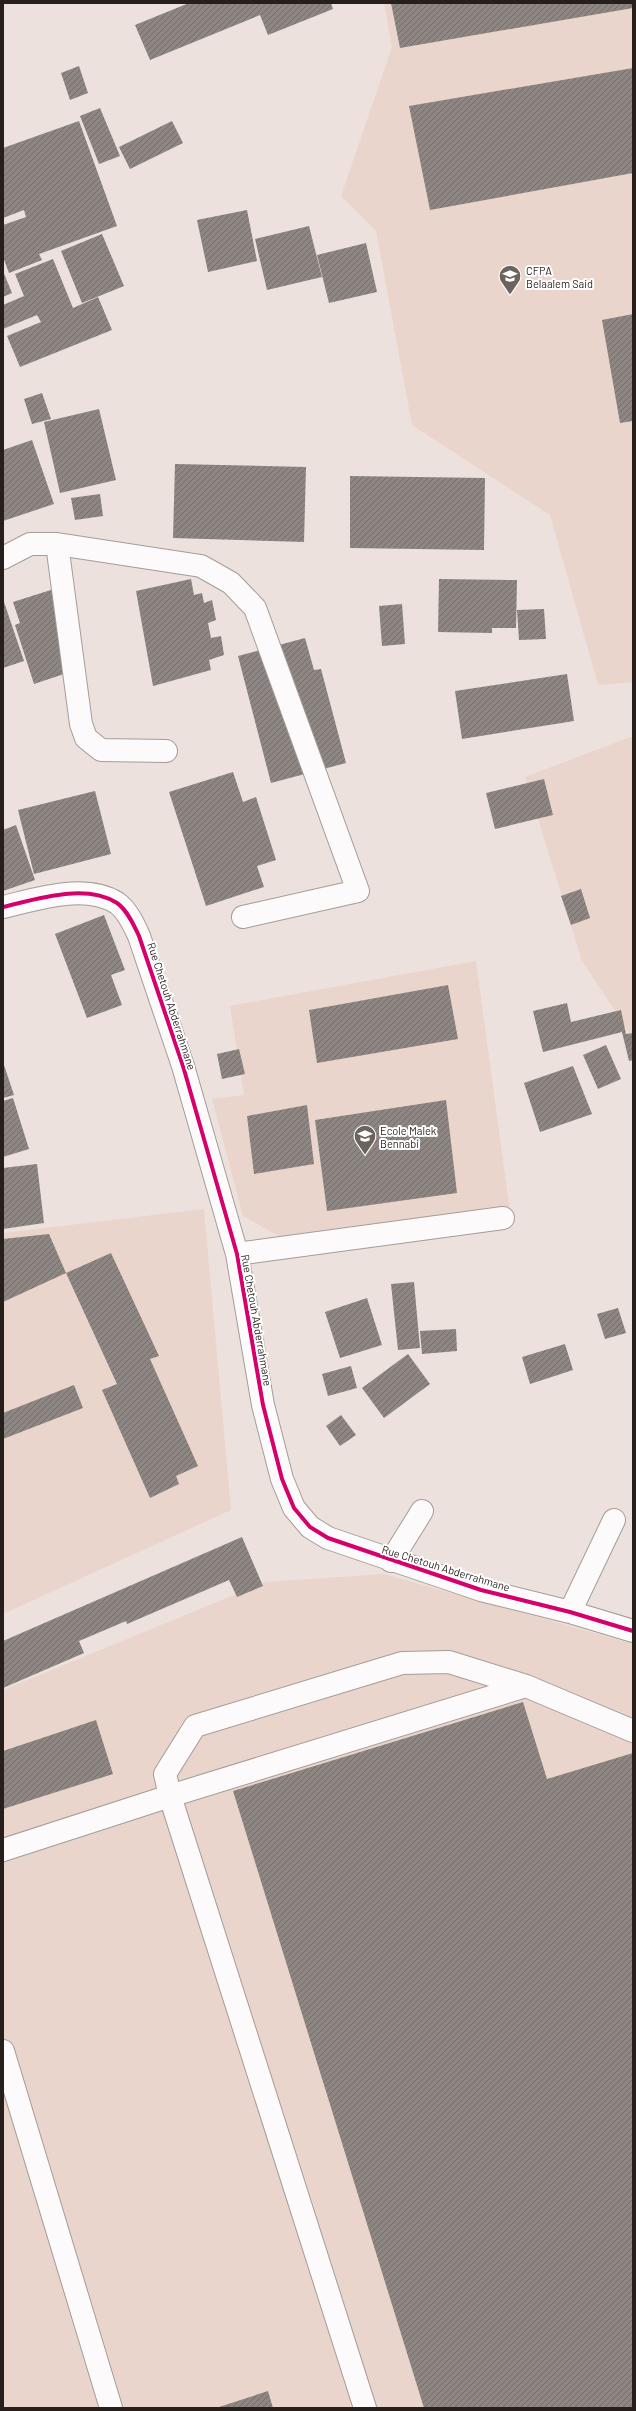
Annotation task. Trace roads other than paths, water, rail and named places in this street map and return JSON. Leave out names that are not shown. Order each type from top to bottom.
[{"type":"street","points":[[3,558],[30,544],[57,544],[201,566],[231,583],[255,608],[358,891],[243,917]]},
{"type":"street","points":[[57,544],[81,724],[86,738],[101,750],[166,751]]},
{"type":"street","name":"Rue Chetouh Abderrahmane","points":[[3,907],[84,893],[104,897],[118,904],[131,920],[140,936],[183,1066],[237,1254],[263,1405],[282,1479],[294,1508],[310,1527],[328,1538],[391,1561],[481,1590],[570,1612],[633,1631]]},
{"type":"street","points":[[237,1254],[503,1218]]},
{"type":"street","points":[[391,1561],[422,1511]]},
{"type":"street","points":[[570,1612],[614,1520]]},
{"type":"street","points":[[365,2408],[170,1796],[165,1774],[195,1726],[402,1663],[449,1662],[526,1686],[633,1731]]},
{"type":"street","points":[[3,1850],[170,1796],[526,1686]]},
{"type":"street","points":[[3,2050],[111,2408]]},
{"type":"place","name":"CFPA Belaalem Said","points":[[510,296]]},
{"type":"place","name":"Ecole Malek Bennabi","points":[[365,1156]]}]
